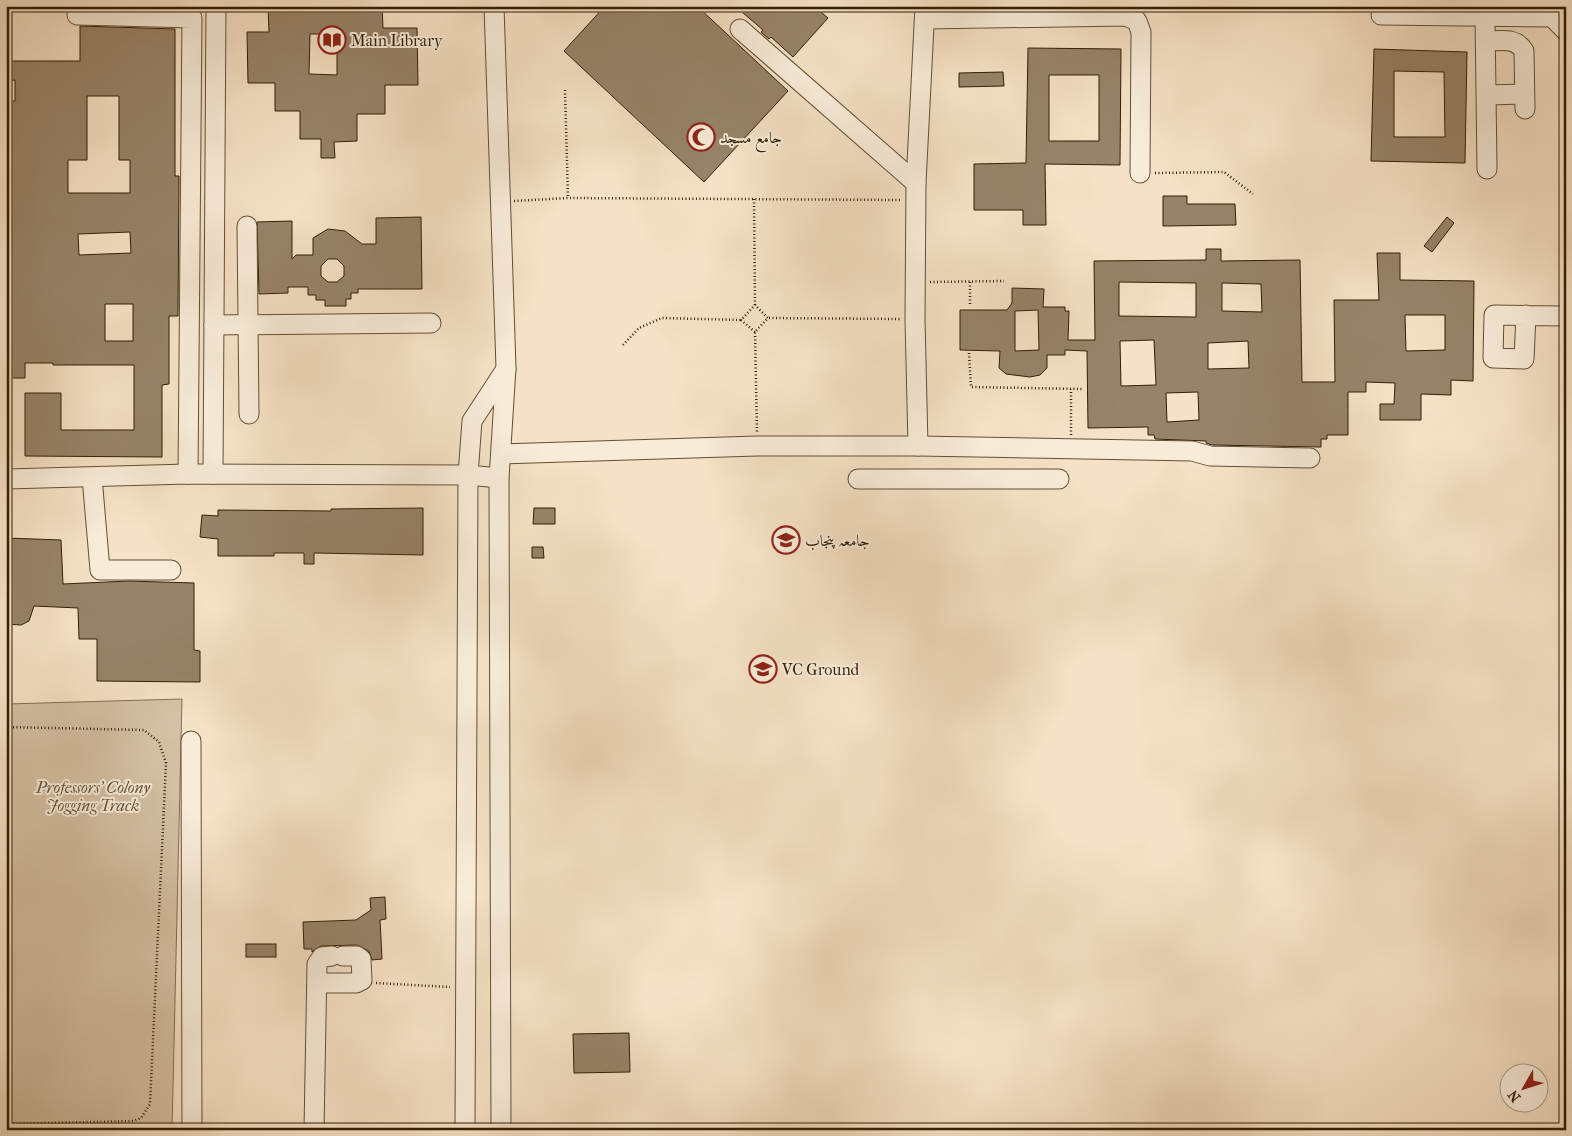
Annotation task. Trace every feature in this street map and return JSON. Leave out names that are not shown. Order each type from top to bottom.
[{"type":"street","points":[[78,6],[77,14],[192,18],[188,474]]},
{"type":"street","points":[[212,474],[216,6]]},
{"type":"street","points":[[494,6],[506,368],[500,478],[501,1130]]},
{"type":"street","points":[[1381,15],[1485,16],[1552,12],[1566,31]]},
{"type":"street","points":[[918,446],[915,319],[915,191],[925,13],[1126,16],[1137,21],[1141,32],[1140,173]]},
{"type":"street","points":[[1485,16],[1488,95],[1487,169]]},
{"type":"street","points":[[740,29],[915,191]]},
{"type":"street","points":[[1486,41],[1514,40],[1520,44],[1524,51],[1524,102],[1488,95]]},
{"type":"street","points":[[247,226],[249,414]]},
{"type":"street","points":[[1526,315],[1566,316]]},
{"type":"street","points":[[214,325],[247,323],[431,324]]},
{"type":"street","points":[[466,1130],[468,476],[472,422],[506,368]]},
{"type":"street","points":[[501,454],[757,446],[918,446],[1192,451],[1210,456],[1310,458]]},
{"type":"street","points":[[967,447],[970,479]]},
{"type":"street","points":[[6,479],[188,474],[468,476],[500,478]]},
{"type":"street","points":[[92,478],[100,570],[170,570]]},
{"type":"street","points":[[858,479],[1059,479]]},
{"type":"street","points":[[191,741],[192,1130]]},
{"type":"street","points":[[314,1130],[315,993],[318,982],[318,961],[322,957],[338,956],[357,956],[362,959],[362,980],[356,983],[318,982]]},
{"type":"path","points":[[565,90],[568,198]]},
{"type":"path","points":[[1140,173],[1224,172],[1253,194]]},
{"type":"path","points":[[501,201],[568,198],[754,199],[915,191]]},
{"type":"path","points":[[741,320],[755,305],[754,199]]},
{"type":"path","points":[[915,282],[1004,281]]},
{"type":"path","points":[[970,282],[970,304]]},
{"type":"path","points":[[755,305],[768,318],[915,319]]},
{"type":"path","points":[[624,344],[639,328],[650,321],[662,318],[741,320],[755,332]]},
{"type":"path","points":[[757,446],[755,332],[768,318]]},
{"type":"path","points":[[969,353],[970,388],[1082,389]]},
{"type":"path","points":[[1071,388],[1071,449]]},
{"type":"path","points":[[6,727],[144,730],[160,742],[166,763],[150,1104],[141,1118],[134,1121],[6,1124]]},
{"type":"path","points":[[362,980],[371,983],[467,987]]},
{"type":"green space","name":"Professors' Colony Jogging Track","points":[[182,699],[172,1130],[6,1130],[6,704]]},
{"type":"building","points":[[268,6],[382,6],[383,28],[417,28],[418,85],[385,85],[385,114],[357,114],[357,141],[334,142],[335,158],[321,158],[321,139],[300,139],[300,111],[275,111],[275,83],[248,83],[247,32],[269,32]],"holes":[[[310,34],[337,34],[337,75],[309,74]]]},
{"type":"building","name":"جامع مسجد","points":[[605,6],[697,6],[788,91],[704,182],[564,51]]},
{"type":"building","points":[[747,6],[814,6],[828,18],[793,57],[771,37],[769,39],[761,32],[763,30],[742,12]]},
{"type":"building","points":[[80,26],[175,29],[175,176],[179,176],[178,316],[169,316],[169,384],[162,385],[162,457],[25,456],[25,393],[61,393],[61,430],[134,430],[134,365],[25,363],[25,378],[6,378],[6,101],[15,101],[15,80],[6,81],[6,61],[80,61]],"holes":[[[87,96],[119,96],[119,160],[130,160],[130,193],[68,193],[68,160],[87,160]],[[130,232],[131,253],[79,255],[78,234]],[[105,304],[133,304],[133,341],[105,341]]]},
{"type":"building","points":[[1028,48],[1121,49],[1120,165],[1045,164],[1046,225],[1023,225],[1023,210],[974,210],[974,164],[1026,163]],"holes":[[[1049,75],[1099,75],[1099,141],[1049,141]]]},
{"type":"building","points":[[1374,49],[1467,52],[1465,163],[1371,161]],"holes":[[[1394,71],[1444,72],[1445,137],[1394,137]]]},
{"type":"building","points":[[1003,72],[1004,86],[959,87],[959,73]]},
{"type":"building","points":[[1163,196],[1187,196],[1187,204],[1235,204],[1236,225],[1163,226]]},
{"type":"building","points":[[421,217],[422,289],[358,289],[358,293],[351,293],[351,299],[346,299],[346,306],[325,306],[325,300],[316,300],[316,295],[308,295],[308,287],[288,287],[288,293],[259,294],[257,222],[292,221],[292,259],[296,255],[313,255],[313,238],[328,229],[345,231],[362,244],[376,244],[376,218]],"holes":[[[328,259],[337,259],[344,266],[344,276],[337,282],[328,282],[321,276],[321,266]]]},
{"type":"building","points":[[1447,217],[1454,223],[1432,252],[1424,246]]},
{"type":"building","points":[[1206,249],[1221,249],[1221,261],[1300,260],[1302,382],[1335,382],[1334,300],[1379,300],[1377,253],[1400,253],[1400,280],[1474,281],[1473,381],[1451,380],[1451,395],[1421,394],[1421,420],[1380,420],[1380,404],[1394,404],[1395,383],[1366,382],[1366,392],[1348,392],[1348,435],[1327,435],[1327,439],[1321,439],[1321,447],[1212,445],[1206,443],[1206,441],[1155,439],[1154,435],[1148,435],[1148,427],[1088,428],[1087,351],[1065,350],[1065,355],[1047,355],[1047,368],[1040,375],[1030,377],[1006,374],[999,368],[1000,351],[960,350],[960,310],[1007,310],[1012,303],[1012,288],[1044,289],[1043,307],[1065,307],[1065,311],[1069,311],[1068,340],[1095,340],[1094,261],[1206,260]],"holes":[[[1119,282],[1196,283],[1196,317],[1119,316]],[[1222,283],[1261,284],[1262,312],[1222,311]],[[1038,310],[1039,350],[1015,351],[1015,311]],[[1405,315],[1445,315],[1445,350],[1406,351]],[[1154,340],[1156,385],[1121,386],[1120,341]],[[1248,341],[1249,368],[1208,369],[1208,343]],[[1198,392],[1199,420],[1167,422],[1166,393]]]},
{"type":"building","points":[[423,508],[423,555],[314,553],[314,564],[304,564],[304,553],[274,553],[274,556],[218,556],[218,539],[200,537],[202,515],[218,516],[218,510],[331,511],[331,509]]},
{"type":"building","points":[[534,508],[555,508],[555,524],[533,524]]},
{"type":"building","points":[[6,538],[61,540],[63,584],[129,581],[194,583],[194,650],[200,651],[200,682],[97,681],[97,639],[79,639],[78,608],[34,606],[29,621],[21,625],[6,624]]},
{"type":"building","points":[[532,547],[543,547],[544,558],[532,558]]},
{"type":"building","points":[[385,897],[386,919],[380,920],[382,959],[372,960],[369,951],[357,945],[321,946],[312,952],[312,949],[304,949],[303,922],[356,920],[371,910],[370,898]]},
{"type":"building","points":[[246,944],[276,944],[276,957],[246,957]]},
{"type":"building","points":[[629,1033],[630,1072],[574,1073],[573,1034]]},
{"type":"place","name":"Main Library","points":[[332,40]]},
{"type":"place","name":"جامع مسجد","points":[[701,137]]},
{"type":"place","name":"جامعہ پنجاب","points":[[786,540]]},
{"type":"place","name":"VC Ground","points":[[763,669]]}]
